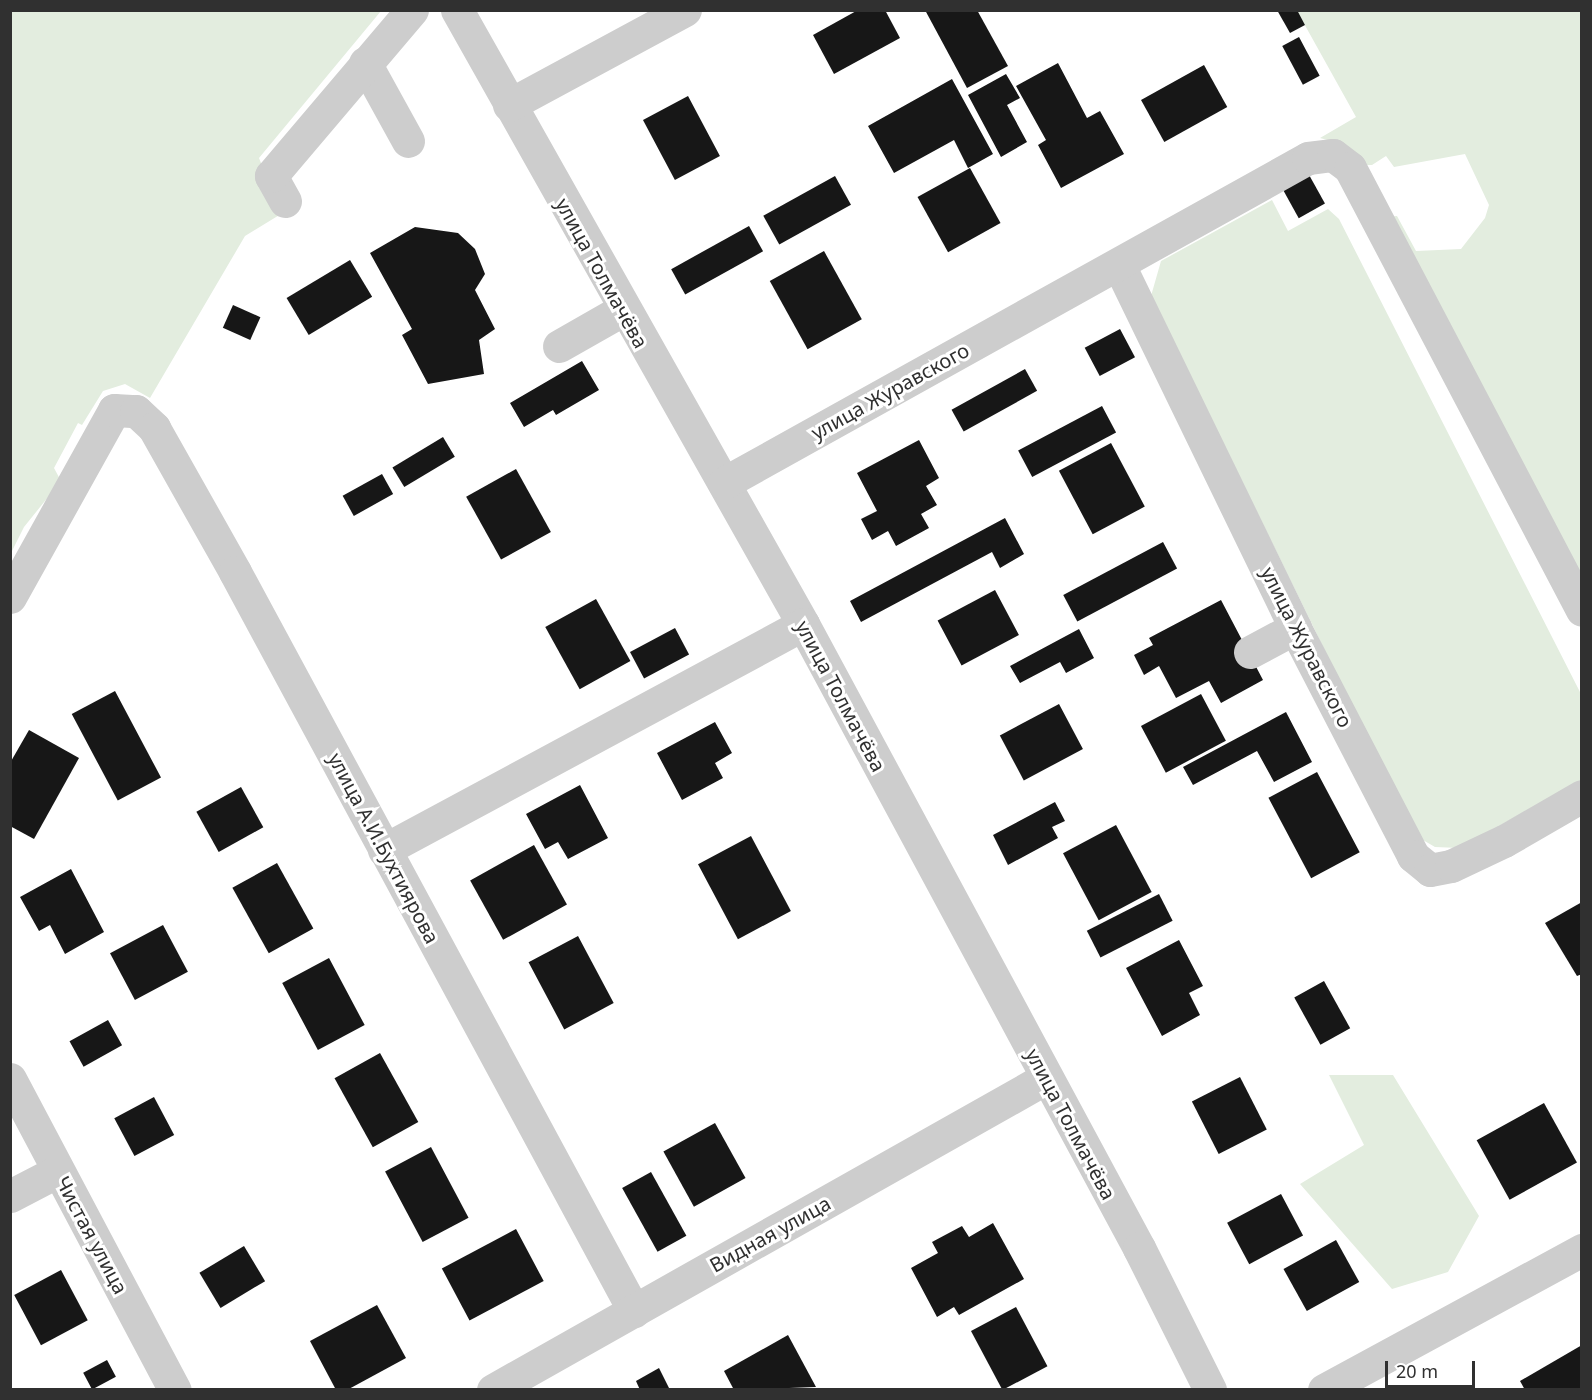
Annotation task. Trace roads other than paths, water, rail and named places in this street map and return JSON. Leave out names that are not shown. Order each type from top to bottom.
[{"type":"street","points":[[285,201],[271,176],[412,10]]},
{"type":"street","name":"улица Толмачёва","points":[[457,10],[622,310],[724,483],[803,624],[1210,1389]]},
{"type":"street","points":[[509,105],[685,10]]},
{"type":"street","points":[[365,63],[408,141]]},
{"type":"street","name":"улица Журавского","points":[[724,483],[1308,158],[1333,155],[1350,168],[1581,610]]},
{"type":"street","name":"улица Журавского","points":[[1119,265],[1295,628],[1413,856],[1430,870],[1451,866],[1504,841],[1581,796]]},
{"type":"street","points":[[559,346],[622,310]]},
{"type":"street","name":"улица А.И.Бухтиярова","points":[[10,597],[114,410],[136,411],[154,428],[634,1311]]},
{"type":"street","points":[[384,850],[803,624]]},
{"type":"street","points":[[1250,652],[1295,628]]},
{"type":"street","name":"Видная улица","points":[[493,1389],[1046,1078]]},
{"type":"street","name":"Чистая улица","points":[[10,1079],[175,1389]]},
{"type":"street","points":[[10,1196],[58,1171]]},
{"type":"street","points":[[1324,1389],[1581,1250]]}]
